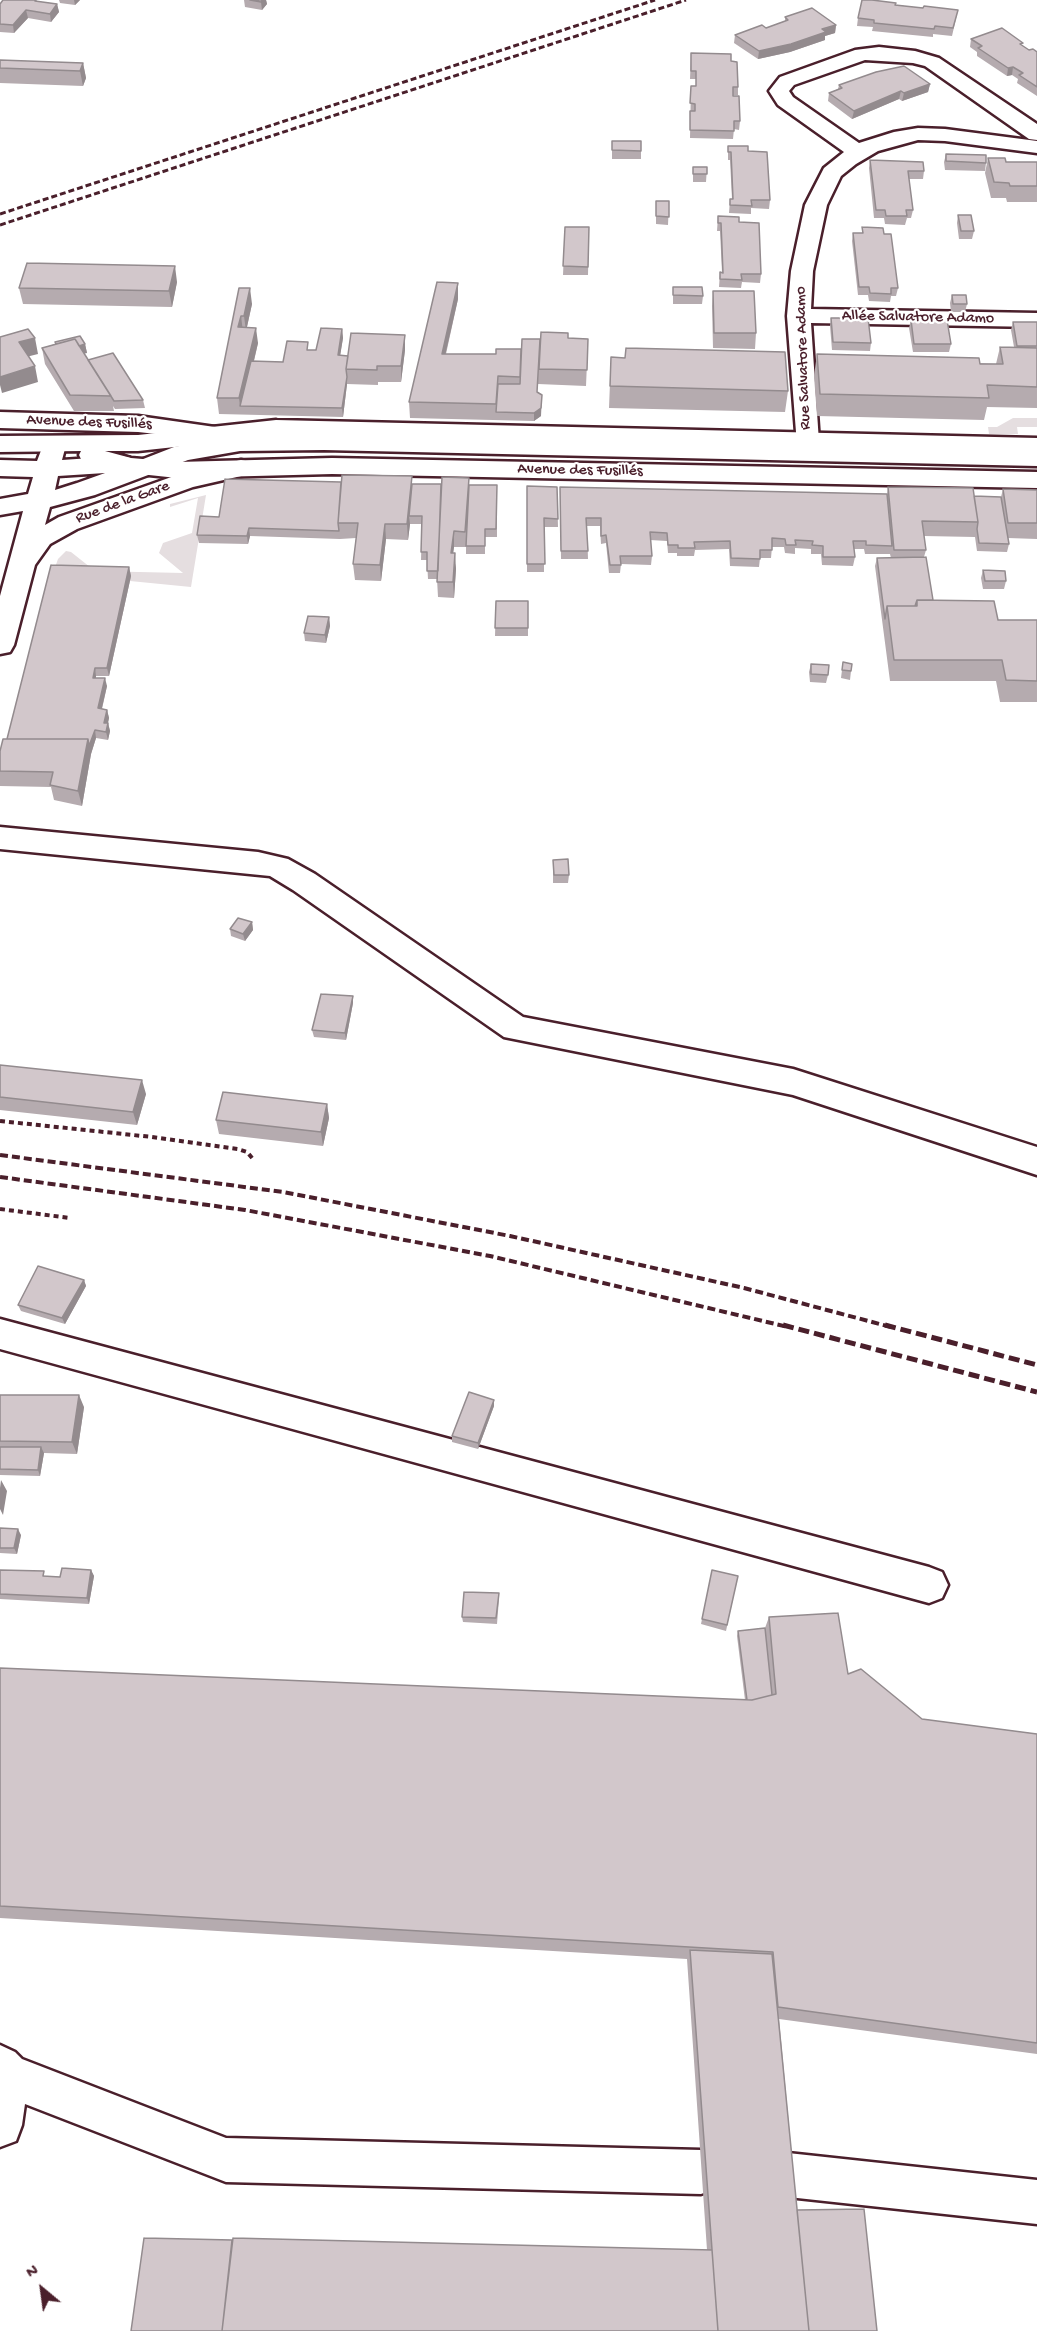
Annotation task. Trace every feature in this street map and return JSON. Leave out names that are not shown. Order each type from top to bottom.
[{"type":"main road","points":[[858,152],[785,101],[779,91],[782,85],[787,81],[862,54],[879,53],[915,57],[932,62],[1037,134]]},
{"type":"main road","name":"Rue Salvatore Adamo","points":[[807,441],[799,316],[802,271],[816,206],[832,173],[858,152],[881,142],[918,134],[945,135],[1037,147]]},
{"type":"main road","name":"Allée Salvatore Adamo","points":[[799,316],[1037,320]]},
{"type":"main road","name":"Avenue des Fusillés","points":[[0,420],[138,424],[213,433]]},
{"type":"main road","name":"Avenue des Fusillés","points":[[0,468],[138,443],[213,433],[295,428],[1037,446]]},
{"type":"main road","points":[[0,518],[37,508],[86,489],[133,466],[210,447],[285,441],[1037,458]]},
{"type":"main road","points":[[0,444],[51,457]]},
{"type":"main road","points":[[0,507],[37,508],[80,504],[170,470],[205,460],[230,455],[284,452],[1037,468]]},
{"type":"main road","name":"Avenue des Fusillés","points":[[51,457],[170,470],[332,466],[1037,480]]},
{"type":"main road","name":"Rue de la Gare","points":[[0,645],[51,457]]},
{"type":"main road","name":"Rue de la Gare","points":[[21,565],[41,538],[60,527],[186,481],[241,468]]},
{"type":"main road","points":[[0,838],[258,863],[278,867],[304,882],[515,1028],[794,1082],[1037,1161]]},
{"type":"main road","points":[[0,1334],[928,1585]]},
{"type":"main road","points":[[0,2125],[3,2071],[226,2160],[701,2172]]},
{"type":"main road","points":[[788,2175],[1037,2202]]},
{"type":"path","points":[[0,1121],[152,1137],[238,1149],[247,1152],[253,1159]]},
{"type":"path","points":[[0,1209],[70,1218]]},
{"type":"shaded area","points":[[1013,418],[1037,418],[1037,427],[1017,427],[1018,434],[989,434],[988,427],[997,427]]},
{"type":"shaded area","points":[[206,495],[191,587],[130,581],[130,576],[53,573],[58,559],[66,551],[71,552],[95,571],[183,573],[159,553],[163,543],[192,533],[198,498],[170,507],[170,504]]},
{"type":"building","points":[[3,0],[36,0],[57,4],[50,14],[26,10],[13,25],[0,24],[0,4]]},
{"type":"building","points":[[862,0],[958,10],[953,28],[935,26],[934,29],[874,23],[874,20],[858,18]]},
{"type":"building","points":[[812,8],[836,25],[822,29],[826,32],[791,44],[759,51],[735,35],[762,25],[766,28],[788,20],[785,17]]},
{"type":"building","points":[[1002,28],[1023,43],[1020,44],[1037,52],[1037,87],[1019,75],[1023,73],[1013,67],[1008,68],[978,48],[982,46],[971,39]]},
{"type":"building","points":[[691,53],[731,54],[731,61],[737,62],[738,87],[733,87],[733,96],[739,96],[740,121],[734,121],[734,131],[690,130],[690,111],[695,111],[695,104],[690,103],[691,86],[696,86],[696,71],[691,71]]},
{"type":"building","points":[[0,60],[83,63],[80,71],[0,68]]},
{"type":"building","points":[[904,66],[930,84],[904,93],[901,91],[854,111],[829,93],[842,88],[839,85],[876,72]]},
{"type":"building","points":[[612,141],[641,141],[641,151],[612,150]]},
{"type":"building","points":[[728,146],[748,146],[748,151],[767,152],[770,200],[751,200],[752,206],[730,205],[730,199],[733,199],[731,152],[728,152]]},
{"type":"building","points":[[946,154],[986,155],[986,163],[946,161]]},
{"type":"building","points":[[988,158],[1005,158],[1006,162],[1037,162],[1037,186],[1010,186],[1009,183],[994,182]]},
{"type":"building","points":[[870,160],[923,162],[924,171],[908,171],[913,210],[906,210],[907,216],[886,216],[885,210],[876,210]]},
{"type":"building","points":[[693,167],[707,167],[707,174],[693,174]]},
{"type":"building","points":[[656,201],[669,201],[669,217],[656,216]]},
{"type":"building","points":[[958,215],[971,215],[974,231],[961,231]]},
{"type":"building","points":[[718,216],[739,217],[739,222],[759,223],[761,274],[741,274],[742,280],[720,279],[720,272],[723,273],[721,223],[718,223]]},
{"type":"building","points":[[565,227],[589,227],[588,267],[563,266]]},
{"type":"building","points":[[862,227],[883,228],[884,234],[891,234],[898,288],[891,288],[891,294],[870,293],[869,287],[859,287],[853,233],[863,233]]},
{"type":"building","points":[[27,263],[175,266],[169,291],[19,288]]},
{"type":"building","points":[[437,282],[458,283],[442,354],[496,354],[496,349],[521,349],[520,377],[498,376],[496,404],[409,402]]},
{"type":"building","points":[[673,287],[702,287],[703,296],[673,295]]},
{"type":"building","points":[[239,288],[250,288],[244,316],[241,316],[238,327],[256,328],[239,398],[217,398]]},
{"type":"building","points":[[713,291],[754,291],[756,333],[714,333]]},
{"type":"building","points":[[952,295],[966,295],[967,304],[953,304]]},
{"type":"building","points":[[831,318],[868,318],[871,343],[833,342]]},
{"type":"building","points":[[911,320],[947,320],[951,344],[914,344]]},
{"type":"building","points":[[1013,322],[1037,322],[1037,346],[1017,346]]},
{"type":"building","points":[[321,328],[342,329],[338,355],[348,356],[342,408],[240,406],[251,361],[283,362],[287,341],[308,342],[307,350],[316,350]]},
{"type":"building","points":[[28,329],[35,338],[19,342],[35,366],[0,377],[0,337]]},
{"type":"building","points":[[541,332],[568,333],[568,338],[588,339],[587,370],[539,369]]},
{"type":"building","points":[[351,333],[405,335],[401,366],[377,366],[377,370],[346,369]]},
{"type":"building","points":[[80,336],[85,344],[79,346],[75,339],[56,344],[55,342]]},
{"type":"building","points":[[75,339],[111,396],[70,395],[42,348]]},
{"type":"building","points":[[522,339],[540,339],[537,392],[542,395],[541,408],[534,413],[496,412],[498,384],[520,384]]},
{"type":"building","points":[[1000,347],[1037,348],[1037,387],[987,385],[989,398],[820,394],[817,354],[979,358],[980,364],[1003,364]]},
{"type":"building","points":[[626,348],[785,352],[788,391],[610,386],[611,357],[625,358]]},
{"type":"building","points":[[113,353],[143,400],[114,401],[88,360]]},
{"type":"building","points":[[342,475],[412,476],[407,524],[385,524],[380,565],[353,564],[358,523],[338,523]]},
{"type":"building","points":[[442,477],[469,478],[465,532],[454,531],[451,553],[455,553],[453,582],[437,582]]},
{"type":"building","points":[[225,479],[341,482],[339,531],[249,528],[247,536],[197,535],[200,516],[219,517]]},
{"type":"building","points":[[412,484],[441,484],[438,571],[427,571],[427,552],[421,552],[422,516],[409,516]]},
{"type":"building","points":[[469,485],[497,485],[496,529],[485,529],[485,546],[466,546]]},
{"type":"building","points":[[527,486],[557,487],[558,519],[544,518],[545,564],[527,564]]},
{"type":"building","points":[[560,487],[887,494],[892,546],[866,545],[866,541],[853,541],[855,557],[823,557],[823,546],[812,545],[813,541],[795,540],[796,545],[786,545],[785,539],[772,538],[772,550],[760,550],[760,559],[731,558],[730,541],[694,542],[695,548],[678,548],[678,545],[668,545],[667,533],[650,532],[652,556],[620,556],[621,565],[610,565],[606,535],[601,536],[601,518],[586,518],[588,551],[561,551]]},
{"type":"building","points":[[888,487],[973,488],[978,522],[922,521],[926,550],[894,550]]},
{"type":"building","points":[[1003,489],[1037,490],[1037,523],[1008,523]]},
{"type":"building","points":[[974,496],[1001,497],[1009,544],[979,543]]},
{"type":"building","points":[[926,557],[933,600],[917,600],[915,606],[887,606],[885,619],[877,558]]},
{"type":"building","points":[[51,565],[129,567],[107,668],[95,668],[93,678],[105,678],[98,708],[107,710],[104,723],[108,723],[106,732],[95,730],[89,746],[88,739],[7,739]]},
{"type":"building","points":[[983,570],[1005,571],[1006,581],[985,581]]},
{"type":"building","points":[[917,600],[994,601],[998,620],[1037,620],[1037,681],[1006,680],[1002,660],[894,660],[887,606],[917,606]]},
{"type":"building","points":[[496,601],[528,601],[528,628],[495,628]]},
{"type":"building","points":[[308,616],[329,617],[325,635],[304,633]]},
{"type":"building","points":[[843,662],[852,664],[851,671],[842,670]]},
{"type":"building","points":[[811,664],[829,665],[828,675],[811,674]]},
{"type":"building","points":[[3,739],[88,739],[78,791],[50,785],[53,772],[0,771],[0,751]]},
{"type":"building","points":[[568,859],[569,875],[554,875],[553,860]]},
{"type":"building","points":[[238,918],[252,922],[243,934],[230,929]]},
{"type":"building","points":[[321,994],[353,996],[345,1033],[312,1030]]},
{"type":"building","points":[[0,1065],[142,1080],[133,1112],[0,1097]]},
{"type":"building","points":[[223,1092],[327,1104],[321,1132],[216,1120]]},
{"type":"building","points":[[38,1266],[84,1280],[62,1318],[18,1305]]},
{"type":"building","points":[[469,1392],[494,1400],[478,1443],[452,1436]]},
{"type":"building","points":[[0,1395],[79,1395],[72,1442],[0,1441]]},
{"type":"building","points":[[0,1447],[41,1447],[38,1470],[0,1469]]},
{"type":"building","points":[[0,1528],[18,1529],[14,1548],[0,1548]]},
{"type":"building","points":[[62,1568],[91,1570],[87,1598],[0,1594],[0,1570],[44,1571],[43,1576],[60,1577]]},
{"type":"building","points":[[712,1570],[738,1576],[727,1625],[702,1619]]},
{"type":"building","points":[[464,1592],[499,1593],[496,1618],[462,1617]]},
{"type":"building","points":[[838,1613],[848,1674],[861,1669],[922,1719],[1037,1734],[1037,2043],[778,2007],[773,1952],[0,1906],[0,1668],[752,1700],[776,1694],[769,1617]]},
{"type":"building","points":[[765,1628],[772,1695],[747,1700],[738,1631]]},
{"type":"building","points":[[690,1950],[772,1954],[809,2331],[718,2331]]},
{"type":"building","points":[[864,2209],[877,2331],[809,2331],[797,2210]]},
{"type":"building","points":[[144,2238],[232,2240],[222,2331],[131,2331]]},
{"type":"building","points":[[233,2238],[712,2250],[718,2331],[222,2331]]},
{"type":"railway","points":[[0,214],[655,0]]},
{"type":"railway","points":[[0,225],[686,0]]},
{"type":"railway","points":[[0,1155],[283,1192],[510,1236],[744,1288],[891,1327]]},
{"type":"railway","points":[[0,1177],[245,1210],[490,1256],[788,1327]]},
{"type":"railway","points":[[783,1325],[1037,1392]]},
{"type":"railway","points":[[885,1325],[1037,1365]]}]
